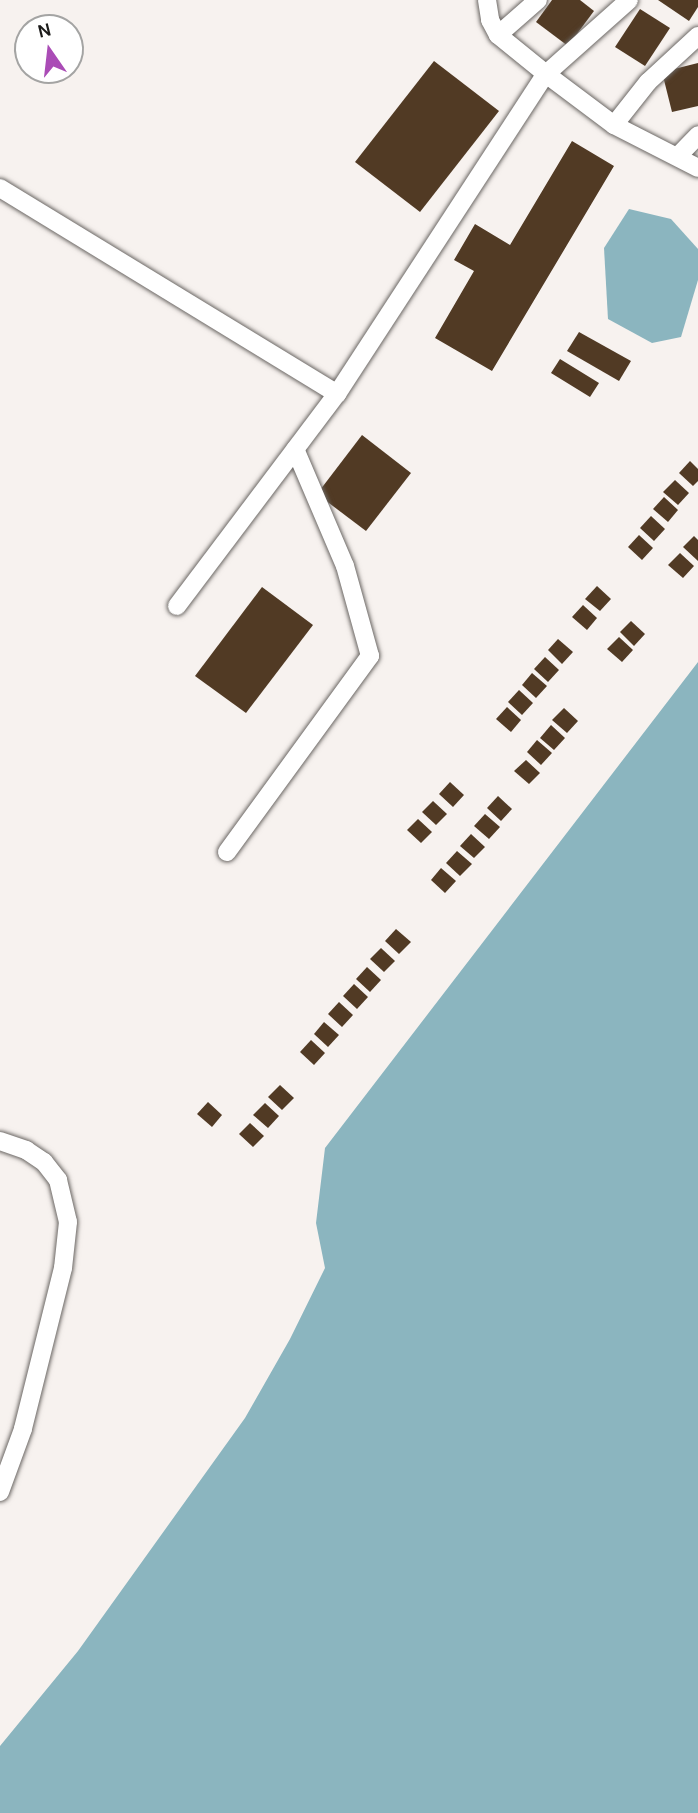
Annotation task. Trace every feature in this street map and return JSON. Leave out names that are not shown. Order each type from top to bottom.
[{"type":"lane","points":[[487,0],[490,20],[498,35],[546,74],[614,125],[698,167]]},
{"type":"lane","points":[[498,35],[538,0]]},
{"type":"lane","points":[[177,606],[337,394],[546,74],[629,0]]},
{"type":"lane","points":[[614,125],[648,82],[698,36]]},
{"type":"lane","points":[[678,156],[698,135]]},
{"type":"lane","points":[[0,188],[337,394]]},
{"type":"lane","points":[[227,852],[370,656],[345,566],[295,449]]},
{"type":"lane","points":[[0,1140],[26,1150],[44,1162],[58,1180],[68,1222],[63,1268],[23,1430],[0,1492]]},
{"type":"water","points":[[629,209],[671,219],[698,249],[698,280],[681,337],[652,343],[608,319],[604,248]]},
{"type":"water","points":[[698,662],[698,1813],[0,1813],[0,1746],[78,1651],[245,1418],[290,1339],[325,1268],[316,1223],[325,1148]]},
{"type":"building","points":[[552,0],[580,0],[594,11],[568,46],[536,22]]},
{"type":"building","points":[[658,0],[698,0],[698,7],[689,21]]},
{"type":"building","points":[[640,9],[670,28],[645,66],[615,47]]},
{"type":"building","points":[[434,61],[499,111],[420,212],[355,162]]},
{"type":"building","points":[[698,63],[698,106],[672,112],[662,72]]},
{"type":"building","points":[[572,141],[614,166],[492,371],[435,338],[474,271],[454,260],[475,224],[510,245]]},
{"type":"building","points":[[579,332],[631,361],[619,381],[567,351]]},
{"type":"building","points":[[560,359],[599,383],[590,397],[551,373]]},
{"type":"building","points":[[362,435],[411,473],[366,531],[317,494]]},
{"type":"building","points":[[690,461],[698,469],[698,481],[693,486],[679,473]]},
{"type":"building","points":[[675,480],[689,493],[678,505],[663,492]]},
{"type":"building","points":[[664,497],[678,510],[668,522],[653,509]]},
{"type":"building","points":[[651,516],[665,529],[654,541],[640,528]]},
{"type":"building","points":[[639,535],[653,548],[642,560],[628,547]]},
{"type":"building","points":[[694,536],[698,540],[698,561],[683,547]]},
{"type":"building","points":[[680,553],[694,566],[683,578],[668,565]]},
{"type":"building","points":[[597,586],[611,599],[600,611],[585,599]]},
{"type":"building","points":[[262,587],[313,625],[246,713],[195,676]]},
{"type":"building","points":[[583,605],[597,618],[587,630],[572,617]]},
{"type":"building","points":[[631,621],[645,634],[634,646],[620,632]]},
{"type":"building","points":[[619,637],[633,650],[622,662],[607,649]]},
{"type":"building","points":[[558,639],[573,652],[562,664],[548,650]]},
{"type":"building","points":[[545,657],[559,670],[548,682],[534,669]]},
{"type":"building","points":[[532,673],[547,686],[536,698],[522,685]]},
{"type":"building","points":[[519,690],[533,703],[522,715],[508,702]]},
{"type":"building","points":[[507,707],[521,720],[511,732],[496,719]]},
{"type":"building","points":[[564,708],[578,721],[567,733],[552,720]]},
{"type":"building","points":[[551,725],[565,738],[554,750],[540,738]]},
{"type":"building","points":[[537,740],[552,753],[541,765],[527,752]]},
{"type":"building","points":[[526,760],[540,773],[529,784],[514,771]]},
{"type":"building","points":[[450,782],[464,795],[453,807],[439,794]]},
{"type":"building","points":[[498,796],[512,809],[501,821],[487,808]]},
{"type":"building","points":[[433,801],[447,814],[436,825],[422,812]]},
{"type":"building","points":[[485,814],[500,827],[489,839],[474,826]]},
{"type":"building","points":[[418,819],[432,832],[421,843],[407,830]]},
{"type":"building","points":[[471,834],[485,847],[474,858],[460,846]]},
{"type":"building","points":[[457,851],[472,864],[460,876],[446,863]]},
{"type":"building","points":[[441,868],[456,881],[445,893],[431,880]]},
{"type":"building","points":[[396,929],[411,942],[399,954],[385,941]]},
{"type":"building","points":[[381,948],[395,961],[384,972],[370,959]]},
{"type":"building","points":[[367,967],[381,980],[370,992],[356,979]]},
{"type":"building","points":[[354,984],[368,997],[357,1009],[343,996]]},
{"type":"building","points":[[339,1002],[353,1015],[342,1027],[328,1014]]},
{"type":"building","points":[[324,1022],[339,1035],[328,1047],[314,1034]]},
{"type":"building","points":[[311,1040],[325,1053],[314,1065],[300,1052]]},
{"type":"building","points":[[280,1085],[294,1098],[282,1110],[268,1097]]},
{"type":"building","points":[[208,1102],[222,1115],[212,1127],[197,1114]]},
{"type":"building","points":[[265,1103],[279,1116],[268,1128],[253,1115]]},
{"type":"building","points":[[250,1123],[264,1136],[253,1147],[239,1134]]}]
